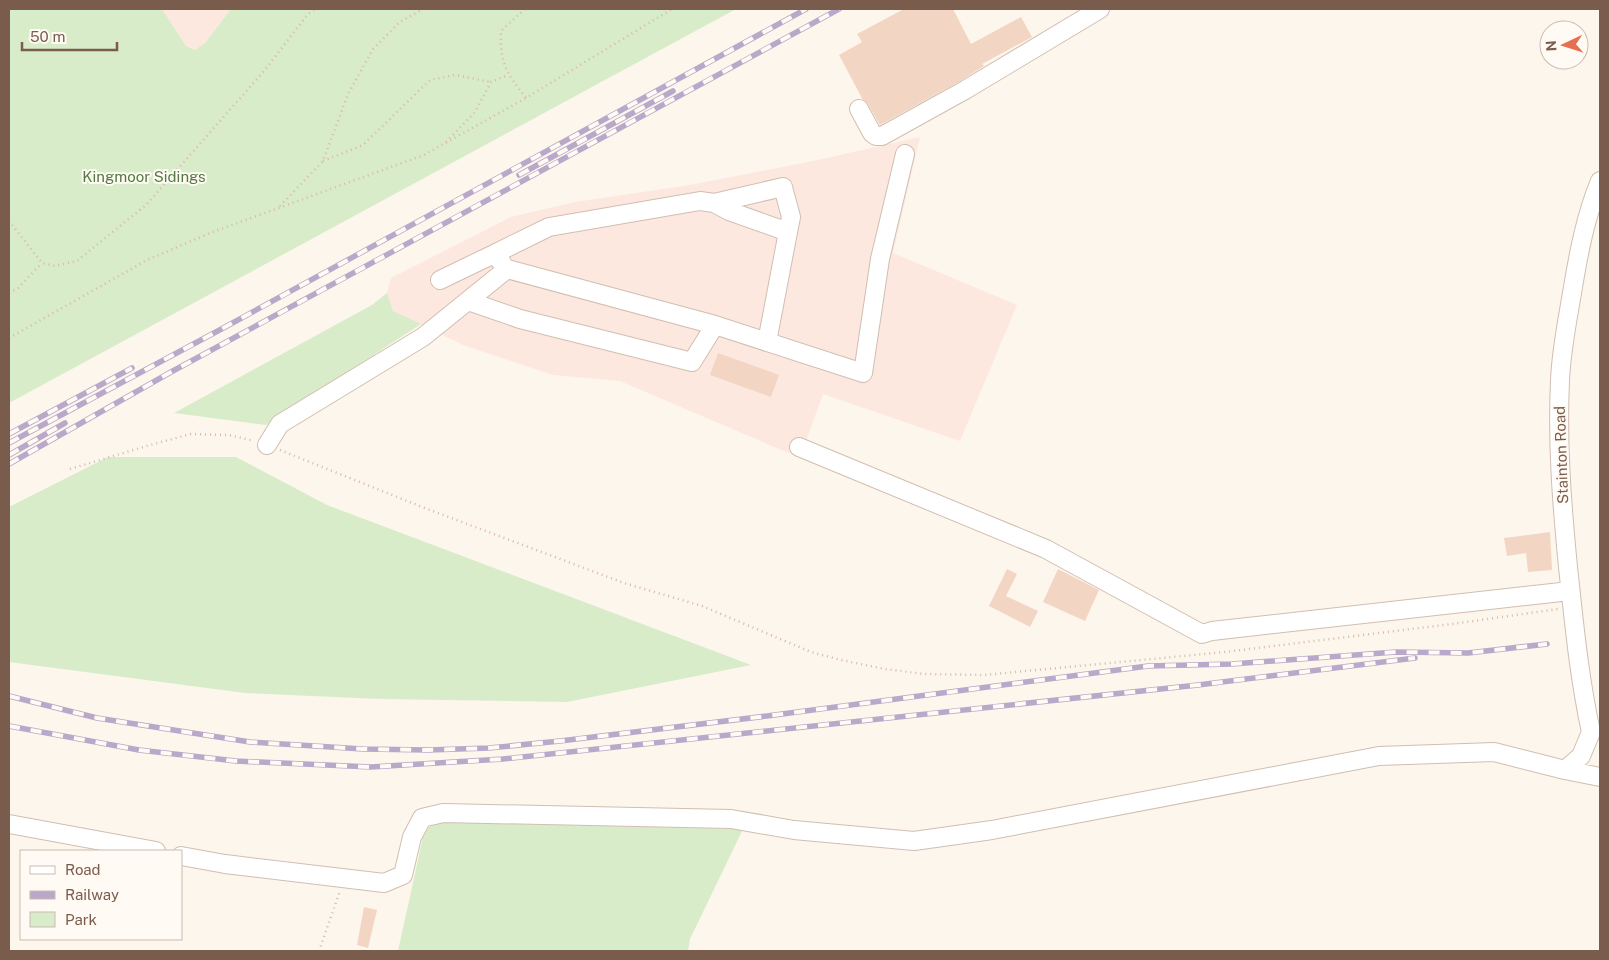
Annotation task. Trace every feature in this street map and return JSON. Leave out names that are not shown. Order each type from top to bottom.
[{"type":"street","points":[[859,109],[872,133],[876,136],[882,136],[965,90],[1100,9]]},
{"type":"street","points":[[494,254],[507,269],[716,325],[863,373],[880,259],[905,154]]},
{"type":"street","name":"Stainton Road","points":[[1596,736],[1582,690],[1571,599],[1559,447],[1560,379],[1567,320],[1577,260],[1592,200],[1600,181]]},
{"type":"street","points":[[714,203],[783,187],[791,217],[767,342]]},
{"type":"street","points":[[440,280],[549,227],[700,201],[714,203],[729,211],[788,232]]},
{"type":"street","points":[[268,445],[280,424],[423,337],[507,269]]},
{"type":"street","points":[[468,301],[520,319],[692,362],[716,325]]},
{"type":"street","points":[[799,448],[1046,549],[1202,634],[1222,630],[1571,599]]},
{"type":"street","points":[[1565,770],[1581,756],[1596,736]]},
{"type":"street","points":[[182,856],[225,864],[384,883],[403,875],[412,837],[422,818],[443,813],[731,819],[794,830],[914,841],[992,830],[1379,756],[1494,752],[1600,777]]},
{"type":"street","points":[[9,824],[151,850]]},
{"type":"path","points":[[9,221],[42,263],[55,266],[76,262],[146,205],[264,72],[308,14],[315,9]]},
{"type":"path","points":[[279,208],[323,160],[348,94],[373,49],[400,22],[423,9]]},
{"type":"path","points":[[525,9],[501,31],[501,48],[508,75],[526,98]]},
{"type":"path","points":[[9,338],[147,260],[210,233],[424,155],[526,98],[666,10],[672,9]]},
{"type":"path","points":[[323,160],[363,145],[430,80],[455,75],[491,82],[508,75]]},
{"type":"path","points":[[444,144],[475,112],[491,82]]},
{"type":"path","points":[[9,293],[18,288],[42,263]]},
{"type":"path","points":[[70,469],[150,444],[191,434],[229,435],[268,445],[422,507],[624,583],[702,606],[811,652],[885,669],[924,674],[1010,674],[1189,654],[1225,652],[1452,624],[1571,599]]},
{"type":"path","points":[[319,951],[345,878]]},
{"type":"shaded area","points":[[162,9],[231,9],[205,43],[195,50],[186,46]]},
{"type":"shaded area","points":[[920,137],[893,253],[1017,305],[960,441],[823,394],[800,458],[620,381],[553,375],[463,345],[393,311],[387,293],[391,278],[511,217],[575,202],[690,185],[813,161]]},
{"type":"green space","name":"Kingmoor Sidings","points":[[9,9],[162,9],[186,46],[195,50],[205,43],[231,9],[736,9],[9,403]]},
{"type":"green space","points":[[387,293],[393,311],[421,324],[266,425],[174,413],[372,305]]},
{"type":"green space","points":[[108,457],[236,457],[327,505],[751,665],[567,702],[382,699],[245,693],[9,662],[9,507]]},
{"type":"green space","points":[[443,822],[743,829],[690,939],[688,951],[398,951],[423,837],[429,827]]},
{"type":"building","points":[[904,9],[953,9],[971,44],[1021,17],[1032,37],[982,64],[984,66],[960,81],[880,125],[868,104],[863,100],[839,55],[862,42],[857,34]]},
{"type":"building","points":[[718,353],[779,375],[771,397],[710,375]]},
{"type":"building","points":[[1550,532],[1552,570],[1528,572],[1526,553],[1507,556],[1504,538]]},
{"type":"building","points":[[1007,569],[1017,574],[1006,596],[1038,611],[1030,627],[989,606]]},
{"type":"building","points":[[1058,569],[1099,590],[1085,621],[1043,602]]},
{"type":"building","points":[[364,907],[377,910],[368,948],[357,945]]},
{"type":"railway","points":[[9,443],[227,326],[806,9]]},
{"type":"railway","points":[[9,464],[171,372],[839,9]]},
{"type":"railway","points":[[519,175],[673,91]]},
{"type":"railway","points":[[9,434],[132,368]]},
{"type":"railway","points":[[9,455],[65,423]]},
{"type":"railway","points":[[9,696],[97,718],[250,742],[363,749],[428,750],[489,748],[767,716],[1148,666],[1232,664],[1396,652],[1468,653],[1547,644]]},
{"type":"railway","points":[[9,726],[139,750],[236,761],[371,767],[503,759],[1198,685],[1415,658]]}]
